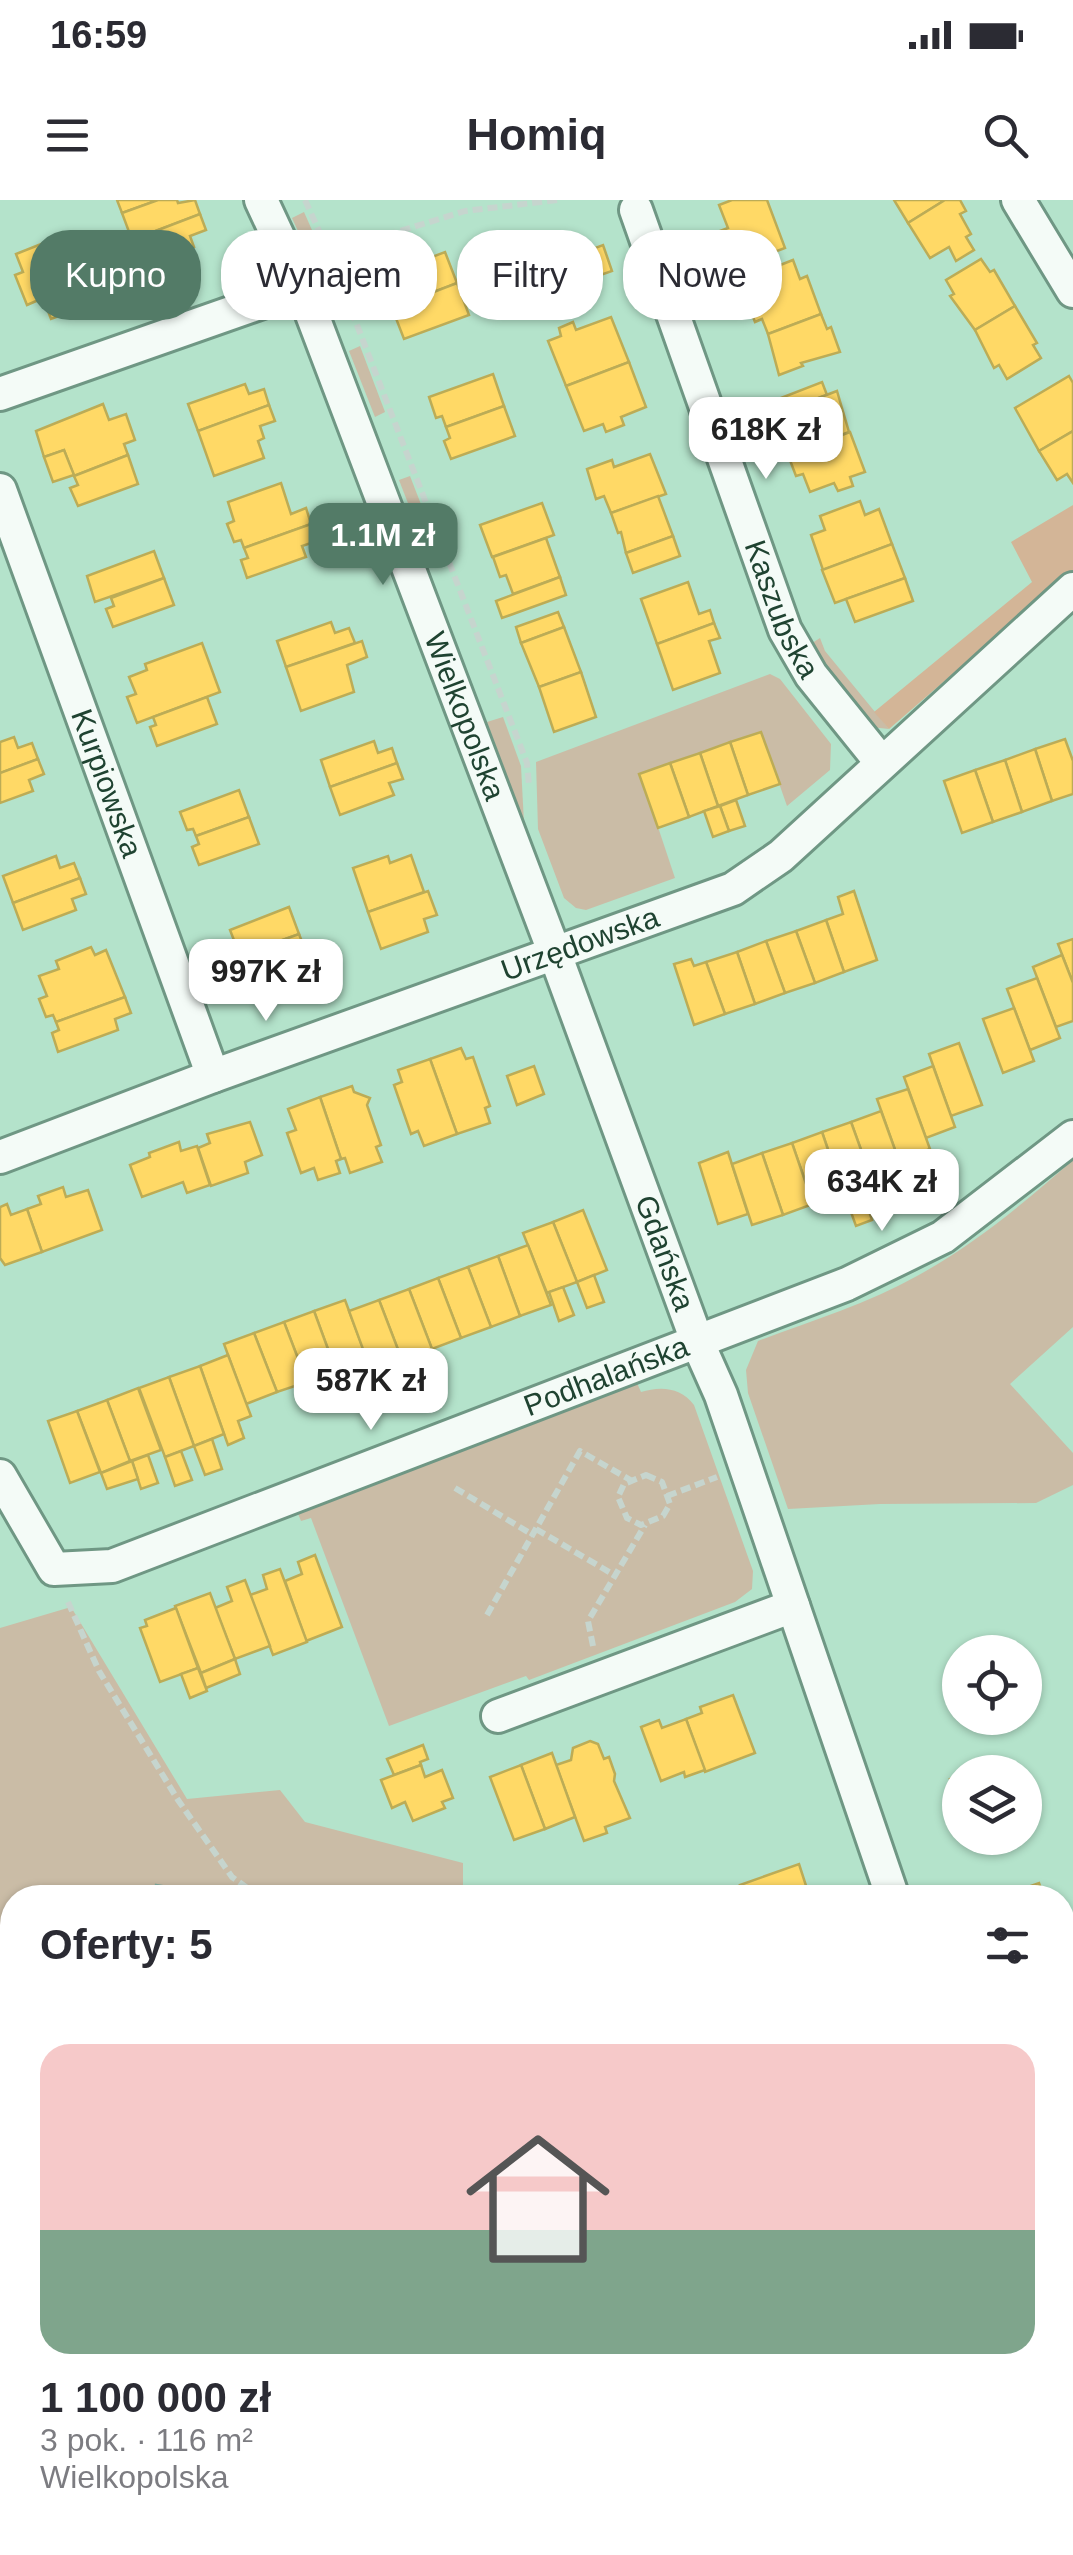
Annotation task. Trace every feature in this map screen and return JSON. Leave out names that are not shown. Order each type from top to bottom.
[{"type":"street","name":"Wielkopolska","points":[[261,200],[275,230]]},
{"type":"street","points":[[1018,200],[1073,291]]},
{"type":"street","name":"Kaszubska","points":[[636,210],[785,630],[811,676],[881,762]]},
{"type":"street","points":[[0,394],[221,316]]},
{"type":"street","name":"Wielkopolska","points":[[314,320],[555,954]]},
{"type":"street","name":"Kurpiowska","points":[[0,490],[213,1076]]},
{"type":"street","name":"Urzędowska","points":[[0,1157],[733,889],[781,856],[1073,588]]},
{"type":"street","name":"Gdańska","points":[[555,954],[697,1341],[721,1395],[889,1885]]},
{"type":"street","name":"Podhalańska","points":[[54,1568],[112,1566],[847,1284],[910,1256],[985,1207],[1073,1136]]},
{"type":"street","points":[[0,1476],[54,1568]]},
{"type":"street","points":[[498,1716],[793,1606]]},
{"type":"path","points":[[305,200],[319,230]]},
{"type":"path","points":[[403,230],[465,211],[558,200]]},
{"type":"path","points":[[355,320],[527,763],[530,796]]},
{"type":"path","points":[[488,1615],[580,1451],[632,1481]]},
{"type":"path","points":[[667,1496],[727,1474]]},
{"type":"path","points":[[646,1475],[662,1482],[670,1504],[663,1516],[641,1525],[627,1518],[618,1497],[624,1484],[632,1481],[646,1475]]},
{"type":"path","points":[[455,1488],[616,1576]]},
{"type":"path","points":[[598,1660],[588,1621],[646,1524]]},
{"type":"path","points":[[54,1568],[100,1671],[178,1800],[232,1877],[243,1885]]},
{"type":"shaded area","points":[[304,212],[312,230],[298,230],[292,218]]},
{"type":"shaded area","points":[[360,346],[385,412],[375,417],[349,351]]},
{"type":"shaded area","points":[[410,476],[443,561],[432,565],[399,480]]},
{"type":"shaded area","points":[[1073,505],[1073,570],[889,729],[874,712],[1032,582],[1011,542]]},
{"type":"shaded area","points":[[820,638],[825,651],[889,729],[870,727],[806,647]]},
{"type":"shaded area","points":[[770,674],[780,679],[831,744],[830,770],[787,806],[761,732],[640,773],[675,878],[586,910],[576,908],[564,898],[538,829],[536,762]]},
{"type":"shaded area","points":[[503,717],[521,766],[524,823],[487,722]]},
{"type":"shaded area","points":[[1073,1160],[1073,1327],[1010,1384],[1073,1453],[1073,1485],[1036,1503],[788,1509],[748,1393],[746,1370],[758,1341],[859,1304],[938,1264],[1017,1207]]},
{"type":"shaded area","points":[[637,1383],[641,1392],[670,1390],[694,1405],[753,1571],[752,1589],[735,1602],[529,1680],[526,1676],[389,1726],[311,1518],[301,1521],[296,1509]]},
{"type":"shaded area","points":[[71,1607],[187,1799],[280,1790],[305,1822],[463,1863],[463,1885],[0,1885],[0,1628]]},
{"type":"building: Mieszkania","points":[[117,200],[158,200],[122,213]]},
{"type":"building: Mieszkania","points":[[158,200],[195,200],[200,214],[158,230],[128,230],[122,213]]},
{"type":"building: Mieszkania","points":[[732,200],[767,200],[778,230],[723,230],[728,228],[719,205]]},
{"type":"building: Mieszkania","points":[[894,200],[945,200],[908,223]]},
{"type":"building: Mieszkania","points":[[945,200],[960,200],[966,211],[960,214],[971,234],[966,237],[974,250],[956,261],[949,247],[930,258],[908,223]]},
{"type":"building: Mieszkania","points":[[200,214],[206,230],[201,232],[158,230]]},
{"type":"building: Mieszkania","points":[[603,245],[612,271],[603,274]]},
{"type":"building: Mieszkania","points":[[30,248],[27,305],[15,275],[23,272],[16,254]]},
{"type":"building: Mieszkania","points":[[445,252],[457,283],[437,291],[437,255]]},
{"type":"building: Mieszkania","points":[[981,259],[990,272],[994,270],[1015,306],[975,330],[950,296],[954,294],[946,280]]},
{"type":"building: Mieszkania","points":[[793,260],[800,279],[807,276],[821,314],[768,334],[762,320],[782,320],[782,264]]},
{"type":"building: Mieszkania","points":[[457,283],[457,319],[404,339],[397,320],[437,320],[437,291]]},
{"type":"building: Mieszkania","points":[[1015,306],[1037,343],[1033,345],[1041,358],[1007,379],[999,365],[994,368],[975,330]]},
{"type":"building: Mieszkania","points":[[821,314],[827,329],[831,327],[840,352],[801,363],[803,366],[779,375],[768,334]]},
{"type":"building: Mieszkania","points":[[611,317],[629,362],[566,386],[548,341],[561,336],[559,328],[573,322],[576,330]]},
{"type":"building: Mieszkania","points":[[629,362],[646,407],[621,417],[624,425],[606,432],[603,424],[584,431],[566,386]]},
{"type":"building: Mieszkania","points":[[493,374],[504,406],[446,427],[442,416],[436,418],[429,397]]},
{"type":"building: Mieszkania","points":[[1069,376],[1073,383],[1073,431],[1039,451],[1015,408]]},
{"type":"building: Mieszkania","points":[[822,382],[827,395],[773,415],[768,403]]},
{"type":"building: Mieszkania","points":[[245,384],[249,394],[264,389],[269,405],[198,431],[188,404]]},
{"type":"building: Mieszkania","points":[[837,391],[849,432],[795,453],[789,437],[782,439],[773,415]]},
{"type":"building: Mieszkania","points":[[103,404],[109,420],[126,414],[135,440],[124,444],[128,455],[74,476],[64,450],[44,457],[36,431]]},
{"type":"building: Mieszkania","points":[[269,405],[275,421],[260,426],[264,438],[258,441],[264,458],[214,476],[198,431]]},
{"type":"building: Mieszkania","points":[[504,406],[515,436],[451,459],[444,441],[450,438],[446,427]]},
{"type":"building: Mieszkania","points":[[1073,431],[1073,483],[1067,474],[1057,480],[1039,451]]},
{"type":"building: Mieszkania","points":[[850,432],[865,472],[850,477],[853,486],[838,491],[834,483],[810,492],[803,474],[796,476],[788,455]]},
{"type":"building: Mieszkania","points":[[64,450],[74,475],[53,482],[44,457]]},
{"type":"building: Mieszkania","points":[[650,454],[666,494],[611,513],[604,496],[596,499],[587,469],[612,460],[614,467]]},
{"type":"building: Mieszkania","points":[[128,455],[138,484],[78,506],[70,488],[78,485],[74,476]]},
{"type":"building: Mieszkania","points":[[281,483],[291,514],[306,508],[311,524],[244,548],[241,540],[234,542],[227,524],[234,521],[228,502]]},
{"type":"building: Mieszkania","points":[[658,496],[673,536],[626,553],[611,513]]},
{"type":"building: Mieszkania","points":[[860,501],[865,515],[879,509],[892,544],[823,570],[811,535],[825,530],[820,516]]},
{"type":"building: Mieszkania","points":[[542,503],[554,535],[492,557],[480,525]]},
{"type":"building: Mieszkania","points":[[311,524],[317,541],[302,546],[306,557],[247,578],[241,560],[248,558],[244,548]]},
{"type":"building: Mieszkania","points":[[673,536],[680,556],[633,573],[626,553]]},
{"type":"building: Mieszkania","points":[[546,538],[560,577],[513,594],[506,575],[500,577],[493,557]]},
{"type":"building: Mieszkania","points":[[892,544],[905,578],[835,603],[822,570]]},
{"type":"building: Mieszkania","points":[[154,551],[164,578],[95,602],[87,576]]},
{"type":"building: Mieszkania","points":[[560,577],[566,595],[502,618],[496,601]]},
{"type":"building: Mieszkania","points":[[164,578],[174,605],[113,627],[106,609],[114,606],[111,598]]},
{"type":"building: Mieszkania","points":[[905,578],[913,601],[855,622],[846,599]]},
{"type":"building: Mieszkania","points":[[688,582],[699,614],[710,610],[714,623],[657,644],[641,599]]},
{"type":"building: Mieszkania","points":[[558,612],[564,627],[521,643],[516,627]]},
{"type":"building: Mieszkania","points":[[331,622],[335,633],[349,628],[355,643],[286,667],[277,641]]},
{"type":"building: Mieszkania","points":[[714,623],[720,638],[709,641],[720,673],[673,690],[657,644]]},
{"type":"building: Mieszkania","points":[[564,627],[581,672],[539,687],[521,643]]},
{"type":"building: Mieszkania","points":[[362,641],[367,657],[347,665],[354,692],[301,711],[286,667]]},
{"type":"building: Mieszkania","points":[[202,643],[220,692],[137,723],[127,697],[136,694],[129,677],[147,670],[145,664]]},
{"type":"building: Mieszkania","points":[[581,672],[596,717],[554,732],[539,687]]},
{"type":"building: Mieszkania","points":[[207,697],[217,724],[157,746],[150,727],[156,725],[153,717]]},
{"type":"building: Mieszkania","points":[[761,732],[780,784],[748,795],[730,742]]},
{"type":"building: Mieszkania","points":[[14,737],[18,748],[32,743],[38,759],[0,773],[0,742]]},
{"type":"building: Mieszkania","points":[[1065,739],[1073,761],[1073,794],[1052,801],[1035,749]]},
{"type":"building: Mieszkania","points":[[374,741],[378,753],[392,748],[397,763],[330,787],[321,760]]},
{"type":"building: Mieszkania","points":[[730,742],[748,795],[718,806],[700,753]]},
{"type":"building: Mieszkania","points":[[1035,749],[1052,801],[1022,812],[1005,760]]},
{"type":"building: Mieszkania","points":[[700,753],[718,806],[689,817],[670,763]]},
{"type":"building: Mieszkania","points":[[38,759],[44,774],[29,780],[33,791],[0,803],[0,773]]},
{"type":"building: Mieszkania","points":[[1005,760],[1022,812],[993,822],[975,770]]},
{"type":"building: Mieszkania","points":[[397,763],[403,779],[389,783],[394,795],[340,815],[330,787]]},
{"type":"building: Mieszkania","points":[[670,763],[689,817],[658,828],[639,774]]},
{"type":"building: Mieszkania","points":[[975,770],[993,822],[962,833],[944,781]]},
{"type":"building: Mieszkania","points":[[239,790],[249,817],[196,836],[193,829],[187,830],[180,812]]},
{"type":"building: Mieszkania","points":[[736,800],[745,826],[729,831],[720,806]]},
{"type":"building: Mieszkania","points":[[720,806],[729,831],[713,837],[704,811]]},
{"type":"building: Mieszkania","points":[[249,817],[259,844],[199,865],[192,847],[199,844],[196,836]]},
{"type":"building: Mieszkania","points":[[411,855],[424,892],[368,912],[353,868],[388,856],[390,863]]},
{"type":"building: Mieszkania","points":[[56,856],[60,868],[74,863],[80,878],[13,903],[3,876]]},
{"type":"building: Mieszkania","points":[[80,878],[86,894],[72,899],[76,910],[23,930],[13,903]]},
{"type":"building: Mieszkania","points":[[428,891],[437,915],[424,919],[428,932],[381,949],[368,912]]},
{"type":"building: Mieszkania","points":[[854,891],[877,960],[844,972],[826,920],[843,914],[838,897]]},
{"type":"building: Mieszkania","points":[[289,907],[299,934],[247,953],[244,945],[237,948],[230,930]]},
{"type":"building: Mieszkania","points":[[826,920],[844,972],[815,983],[796,931]]},
{"type":"building: Mieszkania","points":[[796,931],[815,983],[785,993],[766,941]]},
{"type":"building: Mieszkania","points":[[299,934],[309,960],[303,963],[307,972],[281,982],[278,972],[257,980],[247,953]]},
{"type":"building: Mieszkania","points":[[1073,939],[1073,983],[1058,944]]},
{"type":"building: Mieszkania","points":[[766,941],[785,993],[755,1004],[737,952]]},
{"type":"building: Mieszkania","points":[[91,947],[95,955],[106,950],[125,997],[56,1022],[53,1015],[46,1017],[39,999],[47,996],[39,976],[59,969],[56,961]]},
{"type":"building: Mieszkania","points":[[737,952],[755,1004],[725,1014],[706,962]]},
{"type":"building: Mieszkania","points":[[1062,955],[1073,983],[1073,1021],[1056,1027],[1033,967]]},
{"type":"building: Mieszkania","points":[[691,959],[694,966],[706,962],[725,1014],[694,1025],[674,964]]},
{"type":"building: Mieszkania","points":[[249,960],[257,980],[236,987],[229,968]]},
{"type":"building: Mieszkania","points":[[1037,978],[1060,1038],[1030,1050],[1007,989]]},
{"type":"building: Mieszkania","points":[[125,997],[131,1013],[115,1019],[118,1030],[58,1052],[52,1033],[59,1030],[56,1022]]},
{"type":"building: Mieszkania","points":[[1014,1008],[1034,1061],[1003,1073],[983,1019]]},
{"type":"building: Mieszkania","points":[[959,1043],[982,1105],[951,1116],[929,1054]]},
{"type":"building: Mieszkania","points":[[461,1048],[466,1059],[473,1057],[490,1106],[485,1108],[490,1123],[457,1134],[430,1059]]},
{"type":"building: Mieszkania","points":[[430,1059],[457,1134],[424,1146],[418,1131],[411,1134],[394,1085],[402,1082],[398,1070]]},
{"type":"building: Mieszkania","points":[[534,1066],[544,1094],[517,1105],[507,1076]]},
{"type":"building: Mieszkania","points":[[933,1066],[955,1127],[926,1138],[904,1077]]},
{"type":"building: Mieszkania","points":[[352,1086],[354,1092],[370,1098],[367,1105],[381,1145],[376,1147],[382,1162],[350,1173],[345,1158],[341,1159],[320,1097]]},
{"type":"building: Mieszkania","points":[[908,1089],[930,1149],[899,1161],[877,1099]]},
{"type":"building: Mieszkania","points":[[320,1097],[341,1159],[336,1161],[340,1173],[318,1180],[314,1168],[301,1173],[287,1133],[296,1130],[288,1109]]},
{"type":"building: Mieszkania","points":[[881,1111],[903,1172],[873,1183],[851,1122]]},
{"type":"building: Mieszkania","points":[[250,1122],[262,1155],[245,1162],[248,1173],[211,1186],[198,1148],[210,1143],[207,1134]]},
{"type":"building: Mieszkania","points":[[851,1122],[873,1183],[843,1194],[822,1132]]},
{"type":"building: Mieszkania","points":[[822,1132],[843,1194],[813,1204],[792,1143]]},
{"type":"building: Mieszkania","points":[[179,1142],[181,1151],[197,1146],[210,1185],[187,1193],[183,1182],[142,1197],[130,1165]]},
{"type":"building: Mieszkania","points":[[792,1143],[813,1204],[783,1215],[762,1153]]},
{"type":"building: Mieszkania","points":[[728,1152],[748,1214],[718,1224],[699,1163]]},
{"type":"building: Mieszkania","points":[[762,1153],[783,1215],[752,1225],[732,1164]]},
{"type":"building: Mieszkania","points":[[63,1187],[66,1197],[88,1190],[102,1230],[42,1252],[27,1209],[41,1204],[38,1196]]},
{"type":"building: Mieszkania","points":[[861,1187],[872,1220],[856,1226],[844,1193]]},
{"type":"building: Mieszkania","points":[[7,1204],[11,1215],[27,1209],[42,1252],[5,1265],[0,1258],[0,1207]]},
{"type":"building: Mieszkania","points":[[583,1210],[607,1270],[577,1282],[553,1222]]},
{"type":"building: Mieszkania","points":[[553,1222],[577,1282],[547,1293],[523,1233]]},
{"type":"building: Mieszkania","points":[[528,1245],[551,1305],[520,1316],[498,1256]]},
{"type":"building: Mieszkania","points":[[498,1256],[520,1316],[491,1327],[468,1267]]},
{"type":"building: Mieszkania","points":[[468,1267],[491,1327],[461,1338],[438,1278]]},
{"type":"building: Mieszkania","points":[[594,1275],[604,1302],[587,1308],[577,1282]]},
{"type":"building: Mieszkania","points":[[438,1278],[461,1338],[432,1349],[409,1289]]},
{"type":"building: Mieszkania","points":[[563,1287],[574,1315],[559,1321],[549,1292]]},
{"type":"building: Mieszkania","points":[[409,1289],[432,1349],[402,1360],[379,1300]]},
{"type":"building: Mieszkania","points":[[345,1300],[367,1359],[336,1371],[314,1311]]},
{"type":"building: Mieszkania","points":[[379,1300],[402,1360],[371,1371],[349,1311]]},
{"type":"building: Mieszkania","points":[[314,1311],[336,1371],[307,1382],[284,1322]]},
{"type":"building: Mieszkania","points":[[284,1322],[307,1382],[277,1392],[254,1333]]},
{"type":"building: Mieszkania","points":[[254,1333],[277,1392],[246,1404],[224,1344]]},
{"type":"building: Mieszkania","points":[[228,1355],[251,1416],[238,1421],[244,1438],[228,1445],[200,1366]]},
{"type":"building: Mieszkania","points":[[200,1366],[224,1434],[194,1446],[169,1377]]},
{"type":"building: Mieszkania","points":[[169,1377],[194,1446],[165,1457],[139,1388]]},
{"type":"building: Mieszkania","points":[[138,1388],[161,1450],[130,1461],[107,1400]]},
{"type":"building: Mieszkania","points":[[107,1400],[130,1461],[101,1473],[77,1411]]},
{"type":"building: Mieszkania","points":[[77,1411],[100,1472],[70,1483],[48,1421]]},
{"type":"building: Mieszkania","points":[[212,1439],[222,1469],[205,1475],[194,1446]]},
{"type":"building: Mieszkania","points":[[181,1451],[192,1480],[175,1486],[165,1457]]},
{"type":"building: Mieszkania","points":[[148,1455],[158,1483],[141,1489],[132,1461]]},
{"type":"building: Mieszkania","points":[[132,1461],[138,1479],[107,1489],[101,1473]]},
{"type":"building: Mieszkania","points":[[315,1555],[342,1627],[306,1641],[285,1581],[302,1574],[298,1562]]},
{"type":"building: Mieszkania","points":[[280,1569],[307,1642],[273,1655],[250,1595],[267,1589],[263,1575]]},
{"type":"building: Mieszkania","points":[[245,1580],[270,1646],[235,1659],[215,1608],[232,1601],[227,1587]]},
{"type":"building: Mieszkania","points":[[210,1593],[235,1659],[201,1673],[175,1606]]},
{"type":"building: Mieszkania","points":[[176,1608],[198,1668],[160,1682],[140,1628],[147,1626],[145,1620]]},
{"type":"building: Mieszkania","points":[[235,1659],[240,1674],[206,1688],[201,1673]]},
{"type":"building: Mieszkania","points":[[198,1668],[207,1691],[190,1698],[181,1674]]},
{"type":"building: Mieszkania","points":[[733,1695],[755,1753],[705,1772],[686,1719],[702,1713],[700,1707]]},
{"type":"building: Mieszkania","points":[[686,1719],[705,1770],[685,1777],[684,1772],[661,1781],[641,1727],[659,1720],[662,1728]]},
{"type":"building: Mieszkania","points":[[590,1741],[598,1744],[604,1759],[609,1757],[614,1781],[630,1818],[605,1827],[607,1833],[584,1841],[556,1765],[571,1760],[573,1748]]},
{"type":"building: Mieszkania","points":[[423,1745],[428,1759],[394,1775],[387,1759]]},
{"type":"building: Mieszkania","points":[[552,1753],[575,1817],[545,1829],[521,1765]]},
{"type":"building: Mieszkania","points":[[421,1765],[425,1777],[442,1770],[453,1798],[442,1802],[445,1808],[413,1821],[405,1802],[392,1808],[381,1780]]},
{"type":"building: Mieszkania","points":[[521,1765],[545,1829],[514,1840],[490,1777]]},
{"type":"building: Mieszkania","points":[[799,1864],[806,1885],[740,1885]]}]
